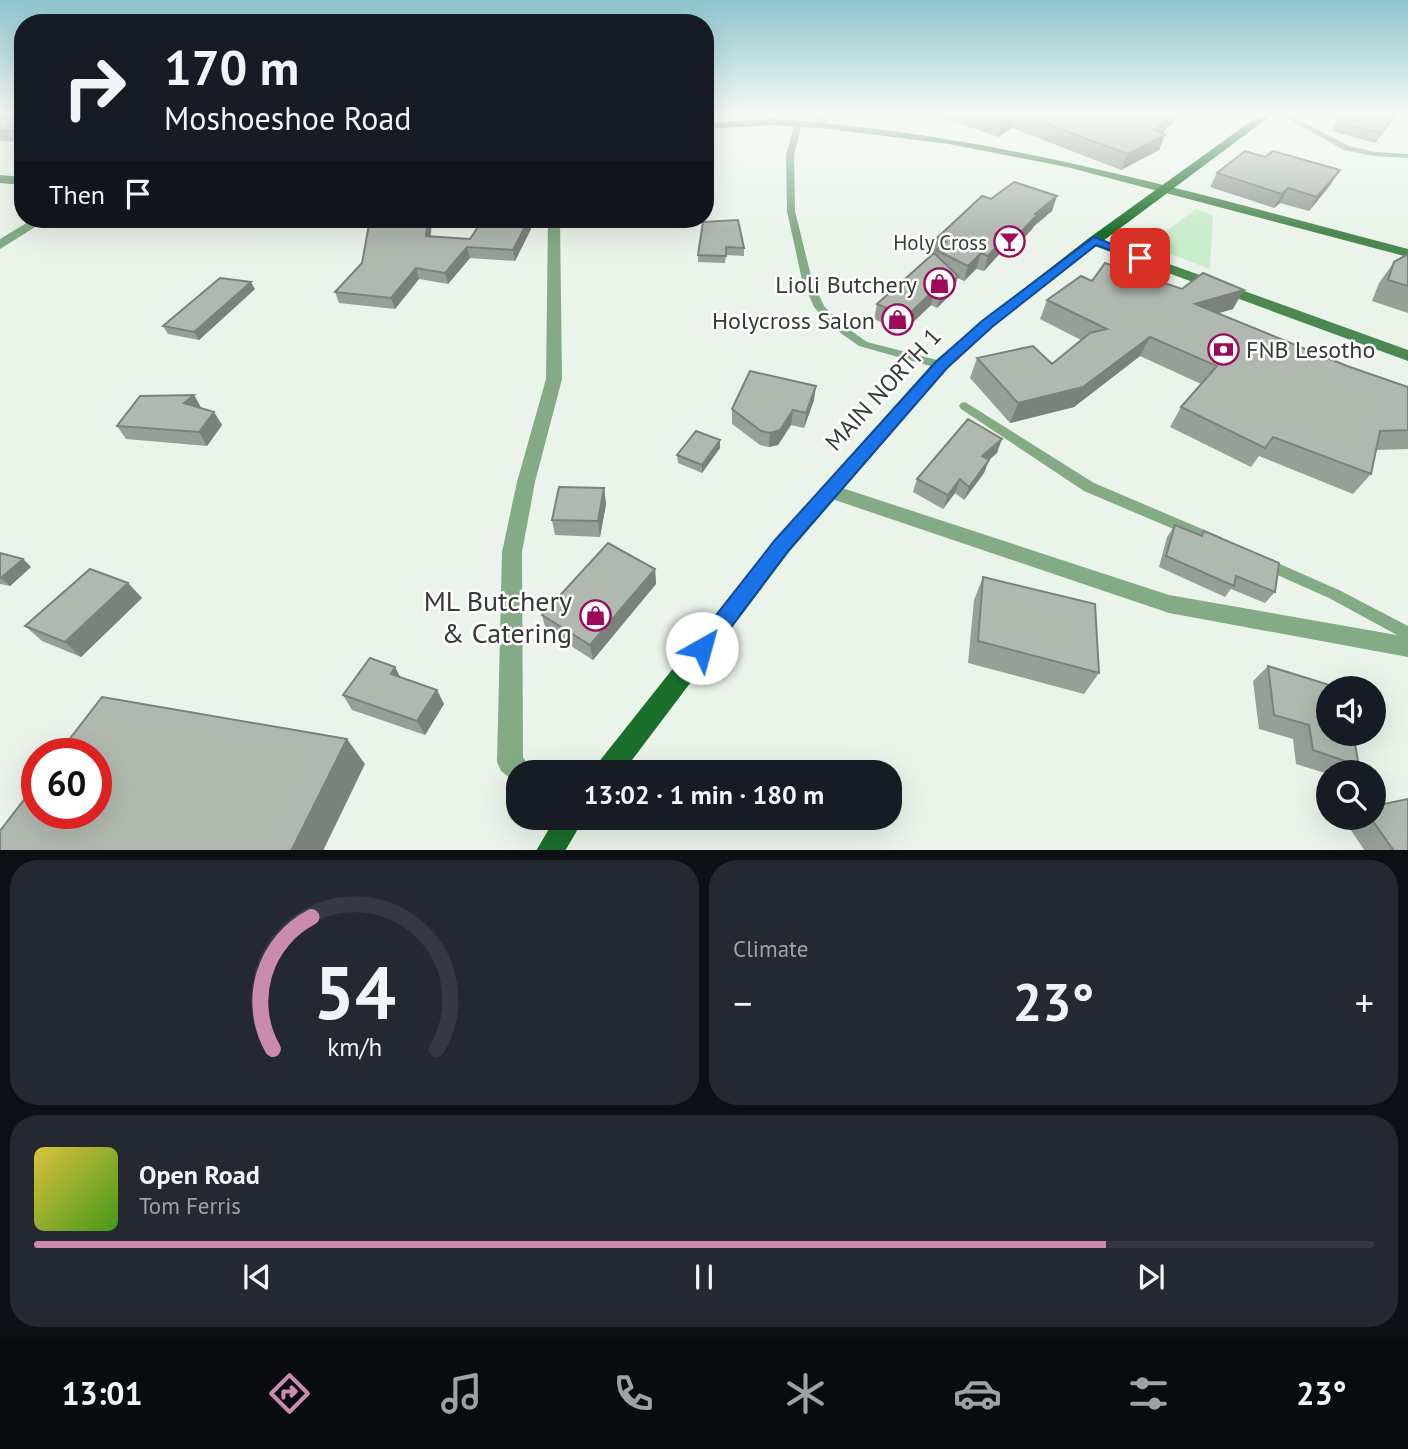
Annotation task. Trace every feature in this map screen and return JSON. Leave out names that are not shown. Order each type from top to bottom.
[{"type":"main road","points":[[1015,154],[1068,164],[1408,253]]},
{"type":"main road","name":"MAIN NORTH 1","points":[[616,760],[782,546],[941,365],[987,324],[1094,241],[1214,154]]},
{"type":"main road","points":[[1094,241],[1408,356]]},
{"type":"main road","points":[[549,850],[560,830]]},
{"type":"street","points":[[0,245],[27,228]]},
{"type":"street","points":[[510,760],[512,552],[526,482],[554,379],[554,228]]},
{"type":"street","points":[[830,491],[1169,604],[1408,647]]},
{"type":"lane","points":[[790,154],[791,211],[807,280],[818,307],[835,325],[863,344],[941,365]]},
{"type":"lane","points":[[1373,154],[1408,156]]},
{"type":"lane","points":[[965,406],[1089,487],[1334,594],[1408,634]]},
{"type":"green space","points":[[1196,209],[1213,215],[1210,269],[1147,245]]},
{"type":"building","points":[[1242,154],[1265,157],[1269,154],[1282,154],[1340,170],[1317,197],[1288,188],[1282,194],[1217,173]]},
{"type":"building","points":[[1014,182],[1057,196],[1035,214],[1037,215],[1015,238],[1007,235],[988,256],[981,253],[968,266],[936,250],[946,242],[937,238],[982,196],[991,199]]},
{"type":"building","points":[[738,220],[744,248],[726,247],[726,256],[698,255],[702,228],[714,228],[714,221]]},
{"type":"building","points":[[368,228],[427,228],[426,236],[470,239],[477,228],[524,228],[513,250],[467,247],[445,273],[416,268],[391,298],[335,292],[362,263]]},
{"type":"building","points":[[934,253],[958,276],[941,292],[934,290],[907,316],[877,304]]},
{"type":"building","points":[[1408,254],[1408,286],[1388,280],[1394,262]]},
{"type":"building","points":[[1105,263],[1182,289],[1203,273],[1244,290],[1195,304],[1347,366],[1408,387],[1408,430],[1380,431],[1371,474],[1273,437],[1265,448],[1181,407],[1217,366],[1150,337],[1083,387],[1018,403],[977,358],[1033,346],[1052,364],[1090,333],[1107,329],[1047,300],[1081,276],[1092,281]]},
{"type":"building","points":[[220,278],[251,282],[194,332],[163,326]]},
{"type":"building","points":[[750,371],[816,386],[806,413],[793,410],[780,430],[770,433],[761,431],[732,409]]},
{"type":"building","points":[[194,395],[184,403],[214,412],[199,432],[117,426],[140,396]]},
{"type":"building","points":[[968,419],[1002,439],[982,456],[989,460],[969,487],[960,479],[948,495],[917,479]]},
{"type":"building","points":[[696,431],[720,440],[702,465],[677,455]]},
{"type":"building","points":[[559,487],[604,488],[598,521],[552,520]]},
{"type":"building","points":[[1175,525],[1202,536],[1204,531],[1279,563],[1275,592],[1236,576],[1234,586],[1166,556]]},
{"type":"building","points":[[608,543],[655,569],[590,645],[542,615]]},
{"type":"building","points":[[0,553],[23,559],[1,578],[0,578]]},
{"type":"building","points":[[90,569],[128,583],[65,642],[25,626]]},
{"type":"building","points":[[983,577],[1095,604],[1099,673],[978,641]]},
{"type":"building","points":[[370,658],[395,667],[391,674],[437,690],[417,721],[343,695]]},
{"type":"building","points":[[1268,666],[1316,681],[1316,746],[1355,746],[1358,760],[1342,760],[1313,750],[1309,725],[1274,715]]},
{"type":"building","points":[[102,697],[347,739],[292,850],[0,850],[0,831],[21,804],[21,829],[112,829],[112,738],[70,738]]},
{"type":"building","points":[[1408,799],[1408,850],[1393,850],[1379,830],[1386,830],[1386,804]]},
{"type":"place","name":"Holy Cross","points":[[1010,242]]},
{"type":"place","name":"Lioli Butchery","points":[[940,284]]},
{"type":"place","name":"Holycross Salon","points":[[898,320]]},
{"type":"place","name":"FNB Lesotho","points":[[1223,349]]},
{"type":"place","name":"ML Butchery & Catering","points":[[595,616]]},
{"type":"route","points":[[702,648],[782,546],[941,365],[987,324],[1094,241],[1140,258]]}]
